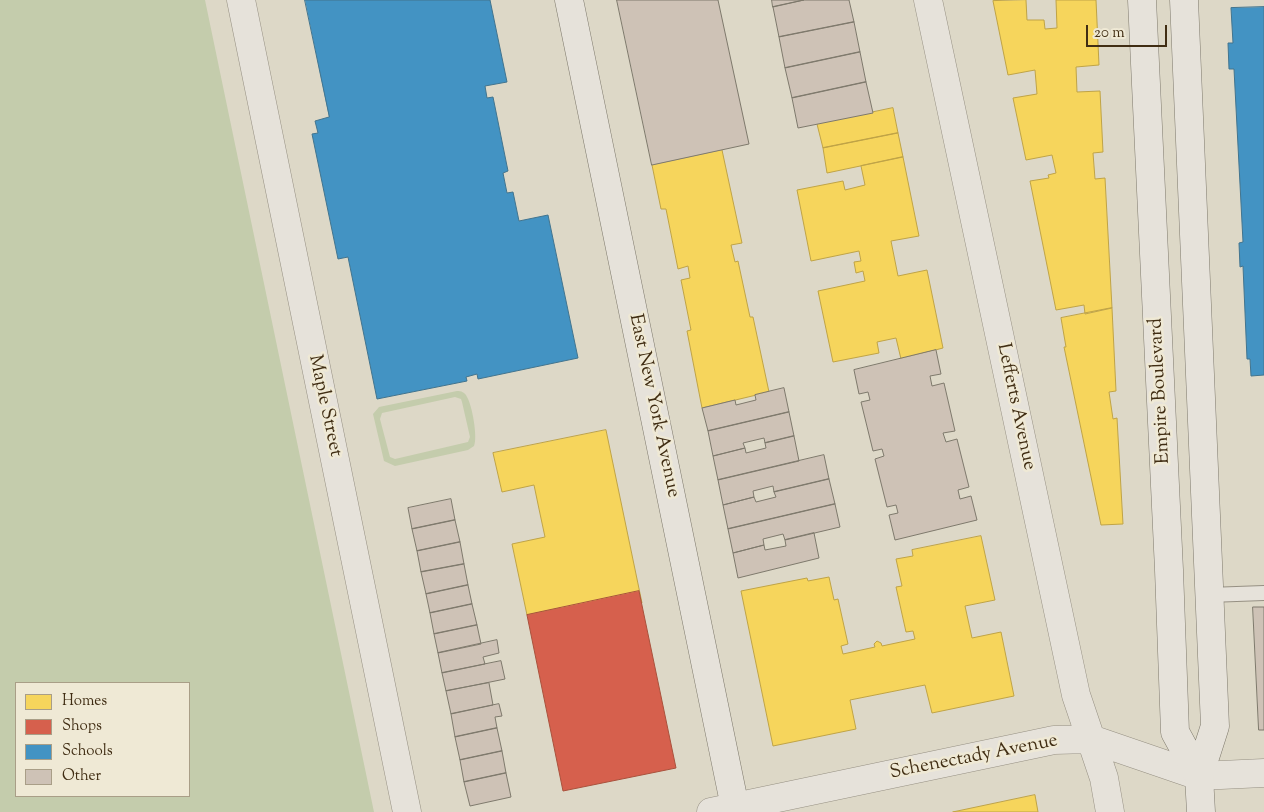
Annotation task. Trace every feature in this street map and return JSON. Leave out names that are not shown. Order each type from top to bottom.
[{"type":"main road","name":"Maple Street","points":[[240,0],[408,812]]},
{"type":"main road","name":"East New York Avenue","points":[[569,0],[728,810]]},
{"type":"main road","name":"Lefferts Avenue","points":[[928,0],[1076,695],[1104,778],[1110,812]]},
{"type":"main road","name":"Empire Boulevard","points":[[1142,0],[1169,560],[1175,732],[1199,776]]},
{"type":"main road","name":"Empire Boulevard","points":[[1184,0],[1215,726],[1199,776],[1200,812]]},
{"type":"main road","name":"Schenectady Avenue","points":[[728,810],[1054,740],[1091,739],[1199,776],[1264,773]]},
{"type":"lane","points":[[1209,595],[1264,593]]},
{"type":"green space","points":[[0,0],[205,0],[374,812],[0,812]]},
{"type":"green space","points":[[457,391],[463,392],[469,401],[472,414],[475,429],[474,446],[468,450],[395,466],[384,461],[373,414],[379,407]],"holes":[[[455,397],[461,399],[470,437],[468,442],[395,459],[390,457],[380,419],[382,413]]]},
{"type":"building: Homes","points":[[1026,0],[1027,20],[1044,20],[1045,29],[1057,28],[1056,0],[1096,0],[1099,65],[1076,67],[1077,92],[1100,91],[1103,152],[1093,153],[1095,179],[1105,178],[1112,308],[1085,314],[1084,305],[1056,310],[1030,181],[1049,178],[1048,175],[1056,173],[1052,155],[1026,160],[1013,98],[1037,94],[1035,70],[1008,75],[993,1]]},
{"type":"building: Homes","points":[[893,108],[898,133],[823,148],[817,124]]},
{"type":"building: Homes","points":[[898,133],[903,157],[827,173],[823,148]]},
{"type":"building: Homes","points":[[722,150],[742,243],[731,245],[735,262],[738,261],[750,317],[753,317],[769,392],[702,408],[687,331],[691,330],[681,280],[690,278],[688,266],[678,269],[666,209],[661,209],[652,165]]},
{"type":"building: Homes","points":[[903,157],[919,236],[891,241],[898,276],[927,270],[943,348],[901,359],[896,338],[877,342],[879,353],[833,362],[818,291],[865,281],[863,271],[856,273],[854,262],[861,261],[859,251],[811,261],[797,190],[843,181],[845,190],[865,185],[861,166]]},
{"type":"building: Homes","points":[[1112,308],[1116,391],[1109,392],[1113,419],[1117,418],[1123,524],[1101,525],[1064,347],[1066,347],[1061,318]]},
{"type":"building: Homes","points":[[606,430],[642,603],[562,620],[560,608],[527,615],[512,544],[545,537],[534,485],[502,492],[493,453]]},
{"type":"building: Homes","points":[[981,536],[995,600],[965,606],[972,638],[1001,632],[1014,696],[932,713],[925,685],[850,700],[856,729],[773,746],[741,591],[807,578],[808,581],[829,577],[834,600],[838,599],[848,644],[841,646],[843,654],[875,647],[874,644],[877,641],[882,646],[915,639],[913,631],[906,632],[896,587],[902,586],[896,559],[913,556],[912,550]]},
{"type":"building: Homes","points":[[1035,795],[1038,812],[953,812]]},
{"type":"building: Shops","points":[[639,591],[676,768],[563,791],[527,615]]},
{"type":"building: Schools","points":[[305,0],[490,0],[507,82],[485,86],[487,98],[493,97],[508,171],[503,173],[507,193],[513,192],[519,221],[548,215],[578,358],[478,379],[477,374],[466,377],[467,381],[377,399],[348,257],[338,259],[312,134],[318,133],[315,121],[329,117]]},
{"type":"building: Schools","points":[[1264,7],[1264,375],[1251,376],[1250,359],[1247,359],[1243,266],[1240,267],[1239,243],[1243,242],[1234,69],[1229,69],[1228,43],[1233,43],[1231,8]]},
{"type":"building: Other","points":[[617,0],[718,0],[749,144],[652,165]]},
{"type":"building: Other","points":[[772,0],[804,0],[773,7]]},
{"type":"building: Other","points":[[804,0],[849,0],[854,22],[779,37],[773,7]]},
{"type":"building: Other","points":[[854,22],[860,52],[785,68],[779,37]]},
{"type":"building: Other","points":[[860,52],[866,82],[792,98],[785,68]]},
{"type":"building: Other","points":[[866,82],[873,113],[798,128],[792,98]]},
{"type":"building: Other","points":[[936,350],[941,374],[930,376],[932,386],[944,383],[955,431],[943,433],[946,442],[957,439],[969,487],[958,490],[960,499],[971,496],[977,520],[895,540],[889,515],[898,513],[896,505],[887,507],[875,459],[884,456],[882,449],[873,451],[861,402],[870,400],[868,392],[859,394],[854,370]]},
{"type":"building: Other","points":[[784,388],[789,412],[708,431],[702,408],[735,400],[736,405],[756,400],[755,395]]},
{"type":"building: Other","points":[[789,412],[794,436],[765,443],[764,438],[743,443],[745,448],[713,456],[708,431]]},
{"type":"building: Other","points":[[794,436],[799,461],[718,480],[713,456],[745,448],[746,453],[766,448],[765,443]]},
{"type":"building: Other","points":[[824,455],[829,479],[774,492],[773,486],[753,491],[754,497],[723,505],[718,480]]},
{"type":"building: Other","points":[[829,479],[835,504],[728,529],[723,505],[754,497],[756,502],[776,497],[774,492]]},
{"type":"building: Other","points":[[451,499],[455,520],[412,529],[408,508]]},
{"type":"building: Other","points":[[835,504],[840,527],[785,540],[783,534],[763,539],[764,545],[733,553],[728,529]]},
{"type":"building: Other","points":[[455,520],[460,542],[417,551],[412,529]]},
{"type":"building: Other","points":[[814,533],[819,558],[738,578],[733,553],[764,545],[765,550],[786,546],[785,540]]},
{"type":"building: Other","points":[[460,542],[464,564],[421,572],[417,551]]},
{"type":"building: Other","points":[[464,564],[468,585],[426,594],[421,572]]},
{"type":"building: Other","points":[[468,585],[472,604],[430,613],[426,594]]},
{"type":"building: Other","points":[[472,604],[477,625],[434,634],[430,613]]},
{"type":"building: Other","points":[[1253,607],[1264,607],[1264,730],[1259,730]]},
{"type":"building: Other","points":[[477,625],[481,644],[438,653],[434,634]]},
{"type":"building: Other","points":[[497,640],[499,653],[483,657],[485,664],[442,673],[438,653]]},
{"type":"building: Other","points":[[501,661],[505,679],[446,691],[442,673]]},
{"type":"building: Other","points":[[489,683],[493,705],[451,714],[446,691]]},
{"type":"building: Other","points":[[499,704],[502,716],[495,717],[497,728],[455,737],[451,714]]},
{"type":"building: Other","points":[[497,728],[502,751],[460,760],[455,737]]},
{"type":"building: Other","points":[[502,751],[506,773],[464,782],[460,760]]},
{"type":"building: Other","points":[[506,773],[511,797],[470,806],[464,782]]}]
